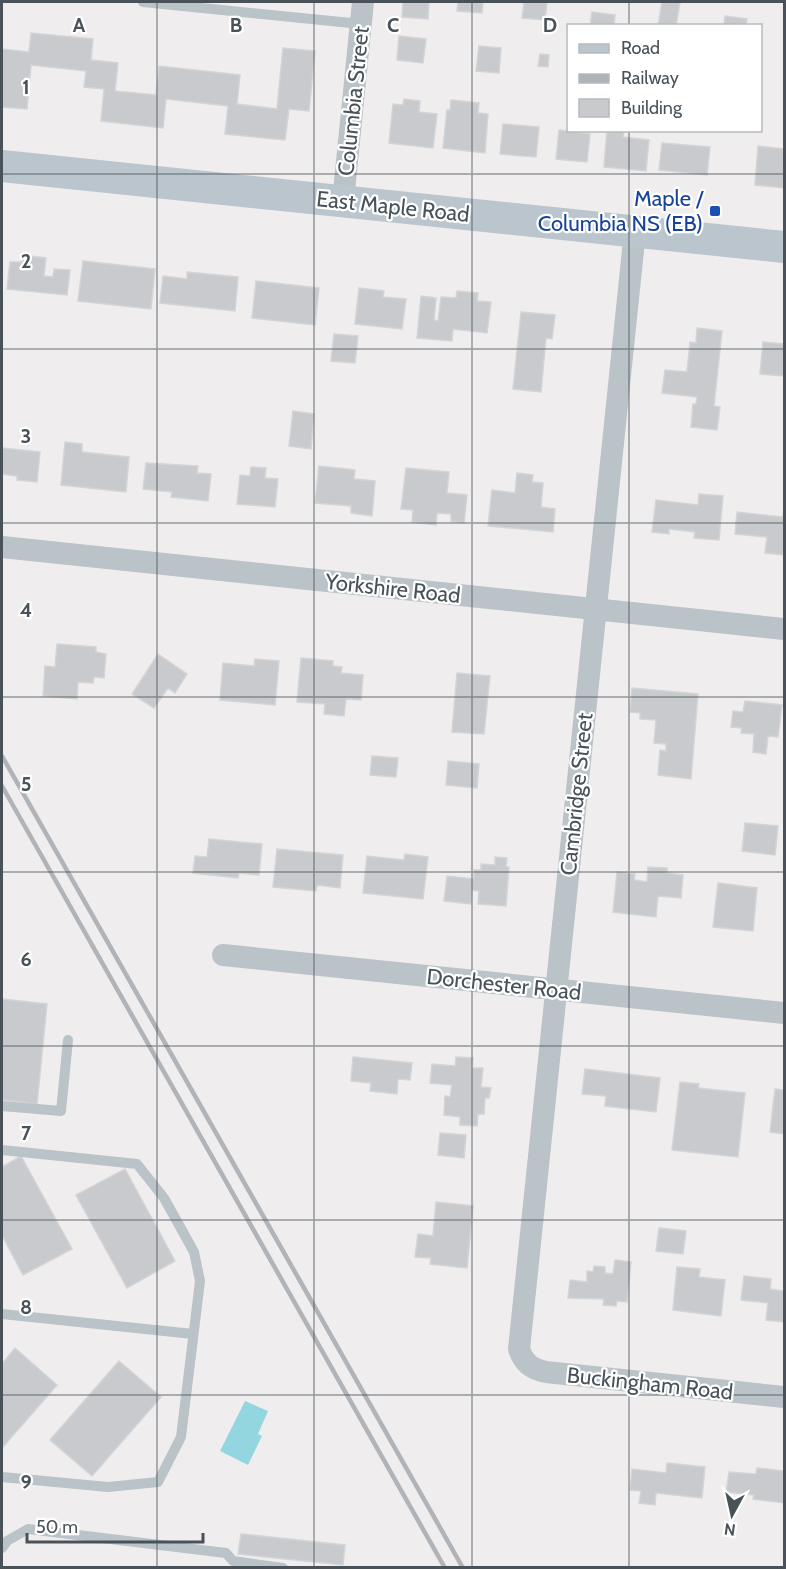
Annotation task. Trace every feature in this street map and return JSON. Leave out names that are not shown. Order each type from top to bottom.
[{"type":"main road","name":"East Maple Road","points":[[2,166],[784,247]]},
{"type":"street","name":"Columbia Street","points":[[344,201],[362,13]]},
{"type":"street","name":"Cambridge Street","points":[[522,1357],[519,1342],[635,231]]},
{"type":"street","name":"Yorkshire Road","points":[[2,547],[784,629]]},
{"type":"street","name":"Dorchester Road","points":[[223,955],[784,1013]]},
{"type":"street","name":"Buckingham Road","points":[[522,1357],[531,1367],[546,1372],[784,1397]]},
{"type":"lane","points":[[143,2],[362,13]]},
{"type":"lane","points":[[2,1106],[61,1112],[68,1040]]},
{"type":"lane","points":[[2,1150],[137,1164],[164,1198],[194,1252],[200,1281],[181,1437],[158,1482],[108,1487],[2,1477]]},
{"type":"lane","points":[[2,1314],[193,1334]]},
{"type":"lane","points":[[3,1543],[28,1529],[226,1553],[233,1562],[283,1568]]},
{"type":"water","points":[[245,1401],[268,1411],[258,1434],[262,1436],[248,1465],[220,1451]]},
{"type":"building","points":[[403,2],[429,2],[428,19],[402,17]]},
{"type":"building","points":[[458,2],[483,2],[482,13],[457,11]]},
{"type":"building","points":[[524,2],[547,2],[545,20],[522,18]]},
{"type":"building","points":[[662,2],[680,2],[676,24],[658,24]]},
{"type":"building","points":[[592,12],[615,15],[614,24],[590,24]]},
{"type":"building","points":[[725,16],[747,19],[746,24],[724,24]]},
{"type":"building","points":[[31,33],[93,39],[91,60],[118,63],[115,91],[156,95],[159,66],[240,75],[237,104],[277,109],[283,48],[315,51],[309,111],[289,109],[285,140],[225,134],[228,106],[166,99],[163,128],[101,121],[104,89],[84,87],[86,71],[31,65],[27,109],[2,107],[2,49],[29,52]]},
{"type":"building","points":[[399,36],[426,39],[423,63],[397,60]]},
{"type":"building","points":[[479,46],[501,48],[499,73],[476,71]]},
{"type":"building","points":[[540,54],[549,55],[548,67],[538,66]]},
{"type":"building","points":[[404,99],[420,101],[419,112],[437,114],[433,148],[389,143],[393,104],[403,105]]},
{"type":"building","points":[[451,100],[479,103],[478,113],[488,114],[485,153],[443,148],[447,110],[450,110]]},
{"type":"building","points":[[503,124],[539,127],[536,157],[500,154]]},
{"type":"building","points":[[559,130],[590,134],[587,162],[556,159]]},
{"type":"building","points":[[607,132],[624,132],[623,137],[649,140],[646,171],[604,167]]},
{"type":"building","points":[[662,143],[710,147],[707,175],[659,170]]},
{"type":"building","points":[[758,146],[784,149],[784,188],[755,185]]},
{"type":"building","points":[[22,255],[46,258],[44,276],[53,277],[54,269],[70,270],[67,295],[7,289],[10,262],[21,262]]},
{"type":"building","points":[[83,261],[155,269],[151,309],[78,301]]},
{"type":"building","points":[[187,272],[238,277],[235,311],[160,303],[163,276],[187,279]]},
{"type":"building","points":[[256,281],[319,288],[315,325],[252,318]]},
{"type":"building","points":[[359,288],[384,291],[383,297],[406,299],[402,329],[355,324]]},
{"type":"building","points":[[457,291],[478,293],[477,301],[491,302],[487,333],[453,329],[452,341],[417,338],[421,296],[436,298],[434,320],[438,321],[441,297],[456,298]]},
{"type":"building","points":[[521,312],[555,315],[552,339],[546,338],[541,392],[513,389]]},
{"type":"building","points":[[697,328],[722,331],[714,406],[720,407],[717,430],[691,427],[693,404],[696,404],[697,397],[662,393],[665,370],[687,372],[690,342],[696,343]]},
{"type":"building","points":[[334,334],[358,336],[355,363],[331,361]]},
{"type":"building","points":[[763,342],[784,344],[784,376],[760,374]]},
{"type":"building","points":[[293,411],[314,414],[311,449],[289,446]]},
{"type":"building","points":[[65,442],[82,444],[82,452],[129,457],[126,492],[61,485]]},
{"type":"building","points":[[2,448],[40,452],[37,482],[17,480],[17,476],[2,474]]},
{"type":"building","points":[[146,463],[198,466],[197,473],[211,474],[208,501],[171,497],[172,492],[143,489]]},
{"type":"building","points":[[319,466],[355,470],[354,479],[375,481],[372,516],[351,513],[351,506],[315,503]]},
{"type":"building","points":[[251,467],[266,468],[265,478],[278,479],[275,507],[237,504],[240,475],[250,476]]},
{"type":"building","points":[[406,468],[449,472],[447,493],[467,495],[464,523],[451,521],[451,514],[437,513],[436,525],[412,522],[413,510],[401,509]]},
{"type":"building","points":[[517,473],[533,475],[532,482],[543,483],[541,507],[555,509],[553,532],[488,526],[492,490],[515,493]]},
{"type":"building","points":[[699,494],[723,496],[719,540],[694,538],[695,532],[669,529],[669,534],[652,532],[656,500],[698,505]]},
{"type":"building","points":[[784,505],[784,555],[765,553],[767,537],[735,534],[737,512],[783,517]]},
{"type":"building","points":[[57,644],[96,647],[96,652],[106,654],[104,678],[94,677],[93,683],[78,682],[77,699],[43,696],[45,666],[55,667]]},
{"type":"building","points":[[158,654],[187,674],[175,693],[168,688],[154,708],[132,694]]},
{"type":"building","points":[[301,658],[333,661],[333,666],[342,667],[341,673],[363,675],[361,700],[346,699],[344,716],[324,714],[325,704],[297,702]]},
{"type":"building","points":[[255,659],[279,661],[275,705],[220,700],[223,663],[254,666]]},
{"type":"building","points":[[457,673],[490,676],[484,734],[452,732]]},
{"type":"building","points":[[632,688],[698,694],[691,779],[658,775],[660,750],[666,751],[666,744],[654,743],[656,720],[640,719],[640,713],[630,712]]},
{"type":"building","points":[[745,701],[782,705],[778,737],[768,736],[766,754],[753,752],[754,734],[741,733],[742,728],[731,727],[733,711],[743,712]]},
{"type":"building","points":[[372,756],[398,758],[396,777],[370,775]]},
{"type":"building","points":[[448,761],[479,764],[477,788],[446,785]]},
{"type":"building","points":[[745,823],[778,826],[775,855],[742,851]]},
{"type":"building","points":[[209,839],[262,844],[259,875],[239,873],[238,878],[193,873],[195,856],[207,857]]},
{"type":"building","points":[[277,849],[343,855],[340,888],[317,885],[316,891],[273,887]]},
{"type":"building","points":[[405,854],[428,857],[423,899],[363,893],[367,856],[404,860]]},
{"type":"building","points":[[495,857],[507,858],[506,867],[509,867],[506,906],[478,904],[479,891],[472,890],[471,904],[444,901],[447,876],[474,879],[474,870],[481,870],[481,864],[495,865]]},
{"type":"building","points":[[648,867],[667,868],[667,873],[683,875],[681,898],[658,896],[656,917],[613,912],[617,872],[635,874],[634,880],[647,882]]},
{"type":"building","points":[[718,883],[757,888],[753,931],[713,927]]},
{"type":"building","points":[[2,999],[47,1004],[37,1104],[2,1100]]},
{"type":"building","points":[[353,1057],[412,1063],[410,1080],[398,1079],[397,1094],[370,1091],[371,1083],[351,1081]]},
{"type":"building","points":[[456,1057],[473,1058],[472,1068],[483,1068],[481,1087],[491,1088],[489,1098],[485,1098],[484,1114],[478,1114],[477,1126],[460,1125],[460,1117],[444,1115],[445,1096],[450,1097],[452,1085],[430,1083],[432,1064],[455,1066]]},
{"type":"building","points":[[585,1069],[660,1078],[656,1112],[605,1106],[606,1096],[582,1094]]},
{"type":"building","points":[[680,1082],[699,1084],[698,1088],[745,1093],[738,1157],[672,1150]]},
{"type":"building","points":[[775,1089],[784,1090],[784,1134],[770,1132]]},
{"type":"building","points":[[440,1133],[466,1135],[464,1158],[438,1155]]},
{"type":"building","points":[[21,1156],[72,1249],[23,1275],[2,1235],[2,1167]]},
{"type":"building","points":[[125,1169],[175,1261],[127,1288],[76,1195]]},
{"type":"building","points":[[436,1202],[473,1206],[467,1268],[430,1264],[431,1258],[415,1257],[418,1234],[433,1236]]},
{"type":"building","points":[[659,1228],[686,1231],[683,1254],[656,1251]]},
{"type":"building","points":[[615,1260],[631,1262],[627,1302],[617,1301],[616,1306],[603,1305],[604,1299],[568,1298],[570,1280],[587,1282],[587,1271],[593,1272],[594,1266],[605,1267],[605,1273],[613,1274]]},
{"type":"building","points":[[677,1267],[700,1269],[699,1277],[725,1280],[721,1316],[673,1310]]},
{"type":"building","points":[[744,1276],[771,1279],[770,1289],[784,1291],[784,1322],[766,1320],[768,1303],[741,1300]]},
{"type":"building","points":[[15,1348],[57,1385],[2,1448],[2,1364]]},
{"type":"building","points":[[119,1361],[161,1397],[92,1476],[50,1440]]},
{"type":"building","points":[[667,1463],[705,1467],[702,1498],[656,1493],[655,1505],[639,1503],[641,1491],[630,1490],[632,1469],[666,1473]]},
{"type":"building","points":[[757,1468],[784,1471],[784,1503],[753,1499],[754,1495],[726,1492],[729,1472],[756,1474]]},
{"type":"building","points":[[241,1534],[345,1545],[343,1565],[238,1554]]},
{"type":"railway","points":[[2,756],[463,1568]]},
{"type":"railway","points":[[2,786],[445,1568]]},
{"type":"place","name":"Maple / Columbia NS (EB)","points":[[715,211]]}]
